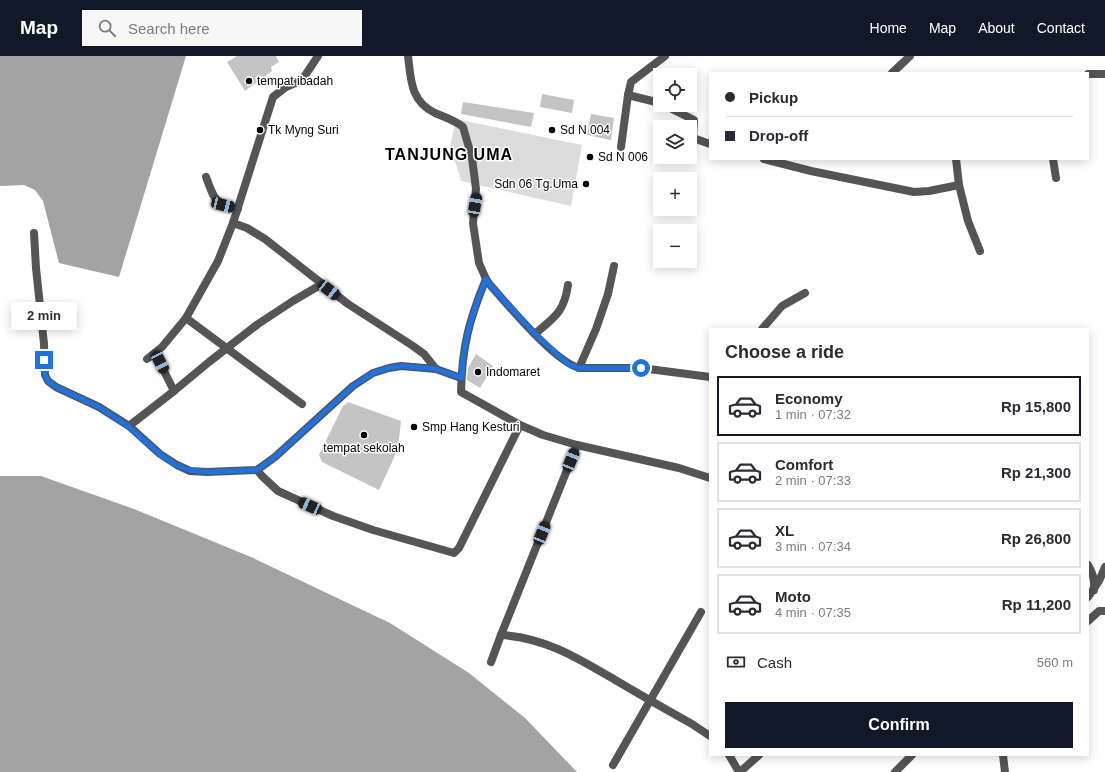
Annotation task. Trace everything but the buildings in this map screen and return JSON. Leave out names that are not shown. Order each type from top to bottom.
[{"type":"street","points":[[147,359],[171,337],[186,318],[218,261],[238,209],[274,97],[286,87],[302,80],[318,56]]},
{"type":"street","points":[[408,56],[412,88],[419,101],[431,111],[461,125],[465,130],[472,158],[476,189],[473,223],[476,250],[486,279],[535,334],[563,360],[573,367],[641,368],[709,377]]},
{"type":"street","points":[[621,147],[631,82],[665,56]]},
{"type":"street","points":[[893,72],[910,56]]},
{"type":"street","points":[[1089,74],[1105,74]]},
{"type":"street","points":[[628,95],[653,101]]},
{"type":"street","points":[[678,112],[694,120],[695,124],[693,138],[709,144]]},
{"type":"street","points":[[768,160],[811,172],[914,192],[929,191],[959,185]]},
{"type":"street","points":[[956,160],[959,185],[968,221],[980,251]]},
{"type":"street","points":[[1052,160],[1056,178]]},
{"type":"street","points":[[206,177],[212,193],[220,203],[238,209]]},
{"type":"street","points":[[233,223],[247,228],[265,239],[348,304],[424,354],[436,369]]},
{"type":"street","points":[[34,233],[44,344],[45,375],[48,381],[56,387],[99,407],[128,426],[160,454],[176,465],[190,470],[207,472],[257,470],[275,457],[353,386],[373,373],[401,366],[436,369],[462,378]]},
{"type":"street","points":[[579,368],[596,329],[608,294],[614,266]]},
{"type":"street","points":[[486,279],[471,316],[465,340],[461,392],[520,425],[543,435],[577,445],[679,468],[709,478]]},
{"type":"street","points":[[128,426],[258,324],[293,300],[322,284]]},
{"type":"street","points":[[535,334],[560,311],[566,298],[568,285]]},
{"type":"street","points":[[763,328],[782,306],[805,293]]},
{"type":"street","points":[[186,318],[302,404]]},
{"type":"street","points":[[155,353],[174,391]]},
{"type":"street","points":[[257,470],[278,491],[333,516],[373,530],[454,553],[459,548],[520,425]]},
{"type":"street","points":[[491,662],[577,445]]},
{"type":"street","points":[[1089,567],[1093,574],[1095,583],[1091,594]]},
{"type":"street","points":[[1091,594],[1105,567]]},
{"type":"street","points":[[1089,620],[1100,611],[1105,611]]},
{"type":"street","points":[[613,766],[701,612]]},
{"type":"street","points":[[501,635],[533,639],[556,647],[576,657],[709,735]]},
{"type":"street","points":[[730,756],[739,772],[758,756]]},
{"type":"street","points":[[895,772],[911,756]]},
{"type":"street","points":[[1003,756],[1005,772]]},
{"type":"shaded area","points":[[0,56],[186,56],[119,277],[59,263],[43,201],[35,190],[24,185],[0,186]]},
{"type":"shaded area","points":[[456,119],[582,145],[571,206],[461,181],[456,164],[449,151]]},
{"type":"shaded area","points":[[0,476],[41,476],[134,509],[251,557],[390,623],[469,673],[525,718],[577,772],[0,772]]},
{"type":"place","name":"tempat ibadah","points":[[249,81]]},
{"type":"place","name":"Tk Myng Suri","points":[[260,130]]},
{"type":"place","name":"Sd N 004","points":[[552,130]]},
{"type":"place","name":"Sd N 006","points":[[590,157]]},
{"type":"place","name":"Sdn 06 Tg.Uma","points":[[586,184]]},
{"type":"place","name":"Indomaret","points":[[478,372]]},
{"type":"place","name":"Smp Hang Kesturi","points":[[414,427]]},
{"type":"place","name":"tempat sekolah","points":[[364,435]]},
{"type":"district","name":"TANJUNG UMA","points":[[449,154]]},
{"type":"route","points":[[44,360],[45,375],[48,381],[56,387],[99,407],[128,426],[160,454],[176,465],[190,470],[207,472],[257,470],[275,457],[353,386],[373,373],[401,366],[436,369],[462,378],[465,340],[471,316],[486,279],[535,334],[563,360],[573,367],[641,368]]}]
